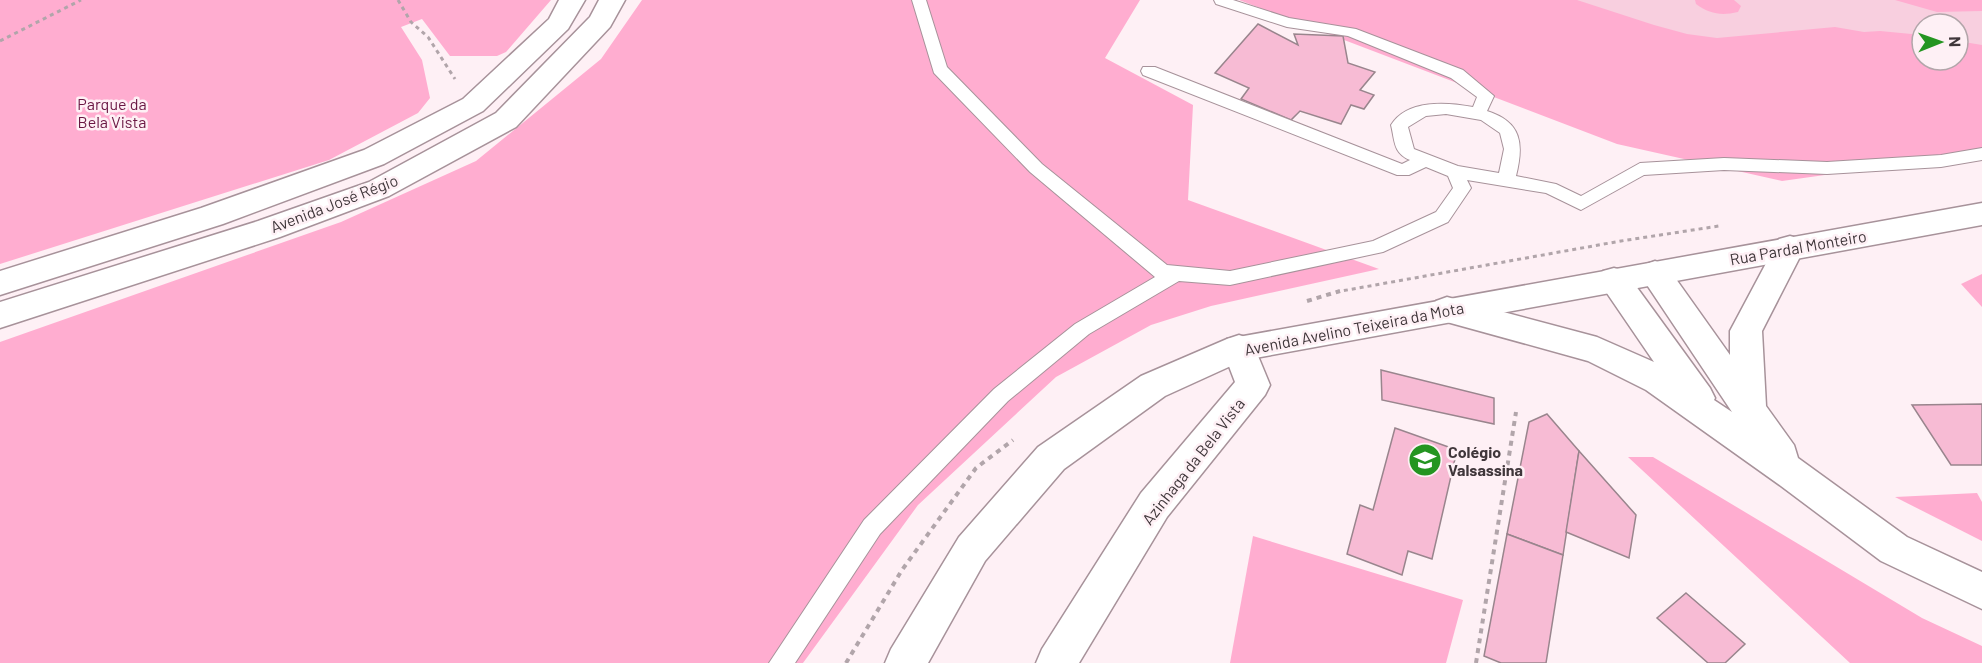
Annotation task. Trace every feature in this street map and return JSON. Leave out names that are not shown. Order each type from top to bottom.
[{"type":"street","name":"Avenida José Régio","points":[[0,283],[212,216],[374,157],[473,105],[559,23],[572,0]]},
{"type":"street","name":"Avenida José Régio","points":[[0,315],[268,230],[379,189],[506,120],[601,21],[612,0]]},
{"type":"street","name":"Rua Pardal Monteiro","points":[[1614,280],[1982,214]]},
{"type":"street","points":[[1749,409],[1746,331],[1790,247]]},
{"type":"street","points":[[1655,273],[1794,475]]},
{"type":"street","points":[[1614,280],[1711,416]]},
{"type":"street","name":"Avenida Avelino Teixeira da Mota","points":[[905,663],[972,549],[1051,458],[1153,386],[1239,348],[1614,280]]},
{"type":"street","points":[[1447,310],[1597,350],[1658,380],[1794,475],[1894,549],[1982,591]]},
{"type":"street","name":"Azinhaga da Bela Vista","points":[[1056,663],[1154,505],[1253,385],[1239,348]]},
{"type":"lane","points":[[919,0],[940,69],[1036,168],[1162,272],[1230,278],[1377,247],[1442,217],[1462,188],[1455,172]]},
{"type":"lane","points":[[1221,0],[1287,22],[1352,32],[1457,74],[1486,96],[1477,114]]},
{"type":"lane","points":[[1149,71],[1403,171],[1425,160]]},
{"type":"lane","points":[[1506,180],[1514,151],[1511,135],[1496,120],[1458,108],[1423,111],[1399,125],[1406,152],[1455,172],[1550,188],[1581,204],[1641,169],[1724,164],[1827,168],[1941,161],[1982,154]]},
{"type":"lane","points":[[781,663],[872,527],[1001,395],[1082,329],[1177,273]]},
{"type":"path","points":[[0,41],[81,0]]},
{"type":"path","points":[[398,0],[411,22],[428,37],[442,62],[458,81],[484,95]]},
{"type":"path","points":[[1476,663],[1516,412]]},
{"type":"green space","name":"Parque da Bela Vista","points":[[0,0],[551,0],[506,52],[497,56],[450,56],[422,19],[401,27],[422,60],[430,98],[418,113],[329,160],[0,264]]},
{"type":"green space","points":[[642,0],[1140,0],[1105,58],[1193,105],[1188,200],[1379,269],[1211,306],[1151,325],[1056,377],[918,505],[803,663],[0,663],[0,342],[341,222],[476,161],[601,59]]},
{"type":"green space","points":[[1239,0],[1982,0],[1982,153],[1782,181],[1617,144]]},
{"type":"green space","points":[[1982,274],[1982,307],[1961,284]]},
{"type":"green space","points":[[1628,457],[1653,457],[1922,618],[1982,646],[1982,663],[1850,663]]},
{"type":"green space","points":[[1977,493],[1982,502],[1982,541],[1895,497]]},
{"type":"green space","points":[[1253,536],[1463,600],[1446,663],[1230,663]]},
{"type":"shaded area","points":[[1577,0],[1695,0],[1696,4],[1706,10],[1726,14],[1738,12],[1741,6],[1734,0],[1895,0],[1937,12],[1910,12],[1910,34],[1864,32],[1835,27],[1717,38],[1687,34]]},
{"type":"shaded area","points":[[1982,11],[1982,45],[1970,43],[1970,12],[1937,12]]},
{"type":"building","points":[[1258,24],[1298,45],[1294,34],[1343,36],[1348,63],[1375,72],[1360,90],[1374,95],[1364,109],[1351,105],[1341,124],[1300,111],[1291,120],[1241,99],[1249,88],[1215,73]]},
{"type":"building","points":[[1381,370],[1494,398],[1494,424],[1382,400]]},
{"type":"building","points":[[1982,404],[1982,465],[1951,465],[1912,405]]},
{"type":"building","points":[[1547,414],[1579,451],[1563,555],[1507,534],[1529,422]]},
{"type":"building","points":[[1395,428],[1457,450],[1432,559],[1408,551],[1402,575],[1347,554],[1360,505],[1373,510]]},
{"type":"building","points":[[1579,451],[1636,515],[1629,558],[1566,532]]},
{"type":"building","points":[[1507,534],[1563,555],[1546,663],[1501,663],[1484,656]]},
{"type":"building","points":[[1686,593],[1745,644],[1725,663],[1708,663],[1657,618]]},
{"type":"place","name":"Colégio Valsassina","points":[[1425,460]]}]
